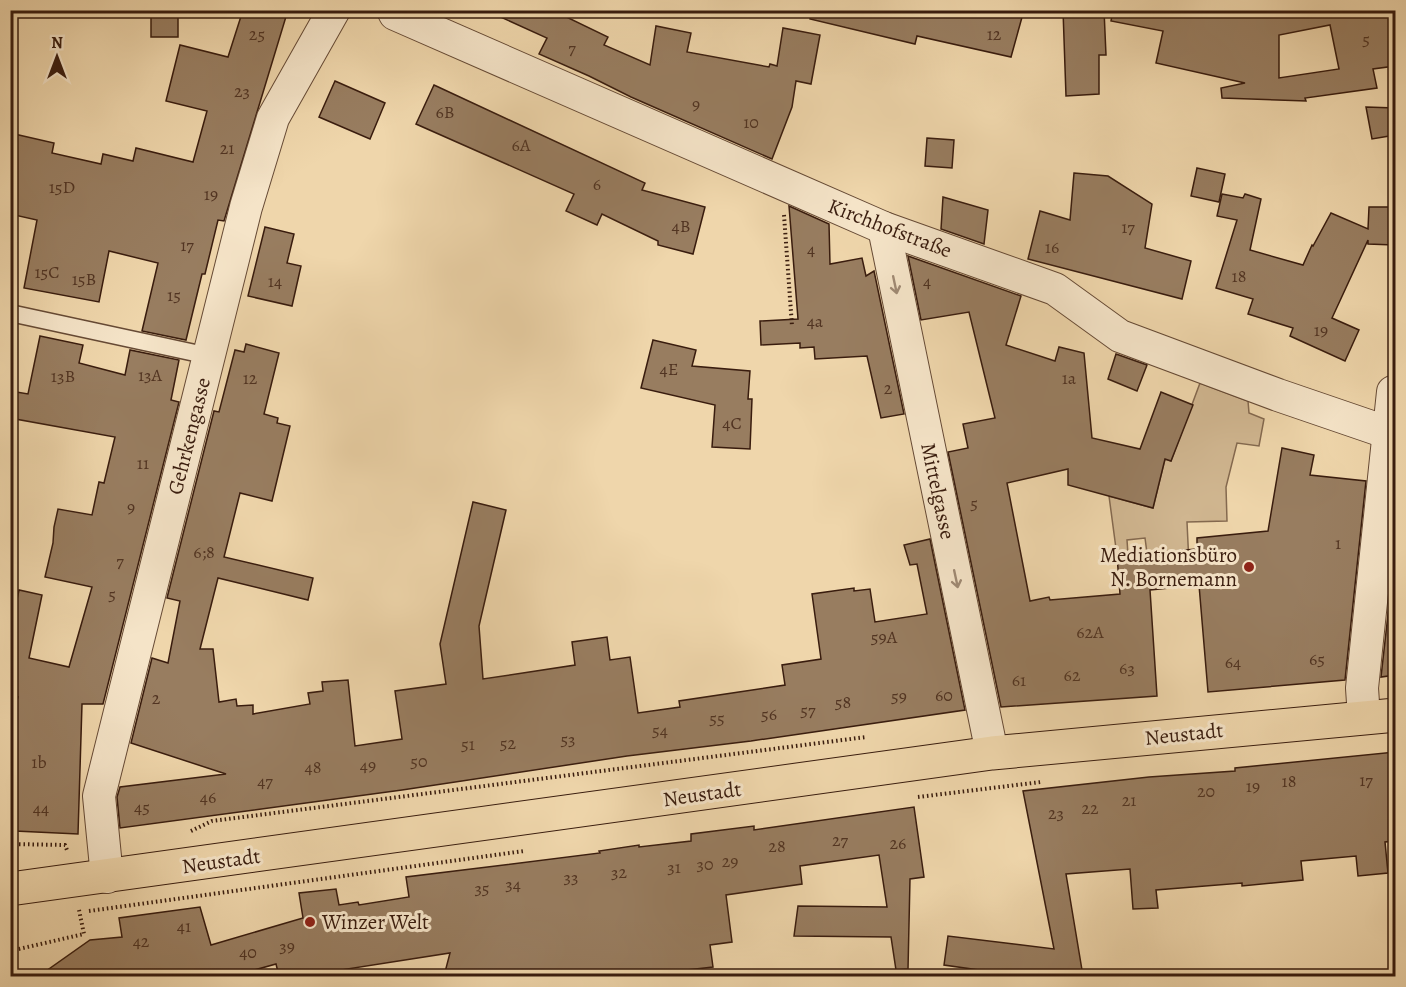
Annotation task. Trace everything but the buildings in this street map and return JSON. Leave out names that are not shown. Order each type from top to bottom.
[{"type":"main road","name":"Neustadt","points":[[10,889],[77,897],[107,877],[992,753],[1380,717]]},
{"type":"street","name":"Gehrkengasse","points":[[107,877],[99,796],[246,207],[273,118],[334,10]]},
{"type":"street","name":"Kirchhofstraße","points":[[393,10],[395,14],[884,228],[1055,289],[1120,336],[1278,395],[1389,433]]},
{"type":"street","name":"Mittelgasse","points":[[884,228],[992,753]]},
{"type":"street","points":[[1380,717],[1362,688],[1393,392],[1395,392]]},
{"type":"lane","points":[[10,313],[209,356]]},
{"type":"path","points":[[782,184],[792,326]]},
{"type":"path","points":[[907,798],[1047,781]]},
{"type":"path","points":[[77,897],[349,877],[534,850]]},
{"type":"path","points":[[68,914],[77,897]]},
{"type":"path","points":[[10,951],[84,934],[77,897]]},
{"type":"shaded area","points":[[1200,383],[1248,401],[1249,413],[1264,419],[1259,446],[1237,443],[1226,487],[1227,521],[1187,522],[1189,564],[1171,551],[1147,553],[1145,538],[1127,540],[1128,555],[1117,556],[1109,496],[1153,508],[1165,459],[1171,461]]},
{"type":"place","name":"Mediationsbüro N. Bornemann","points":[[1249,567]]},
{"type":"place","name":"Winzer Welt","points":[[310,922]]}]
